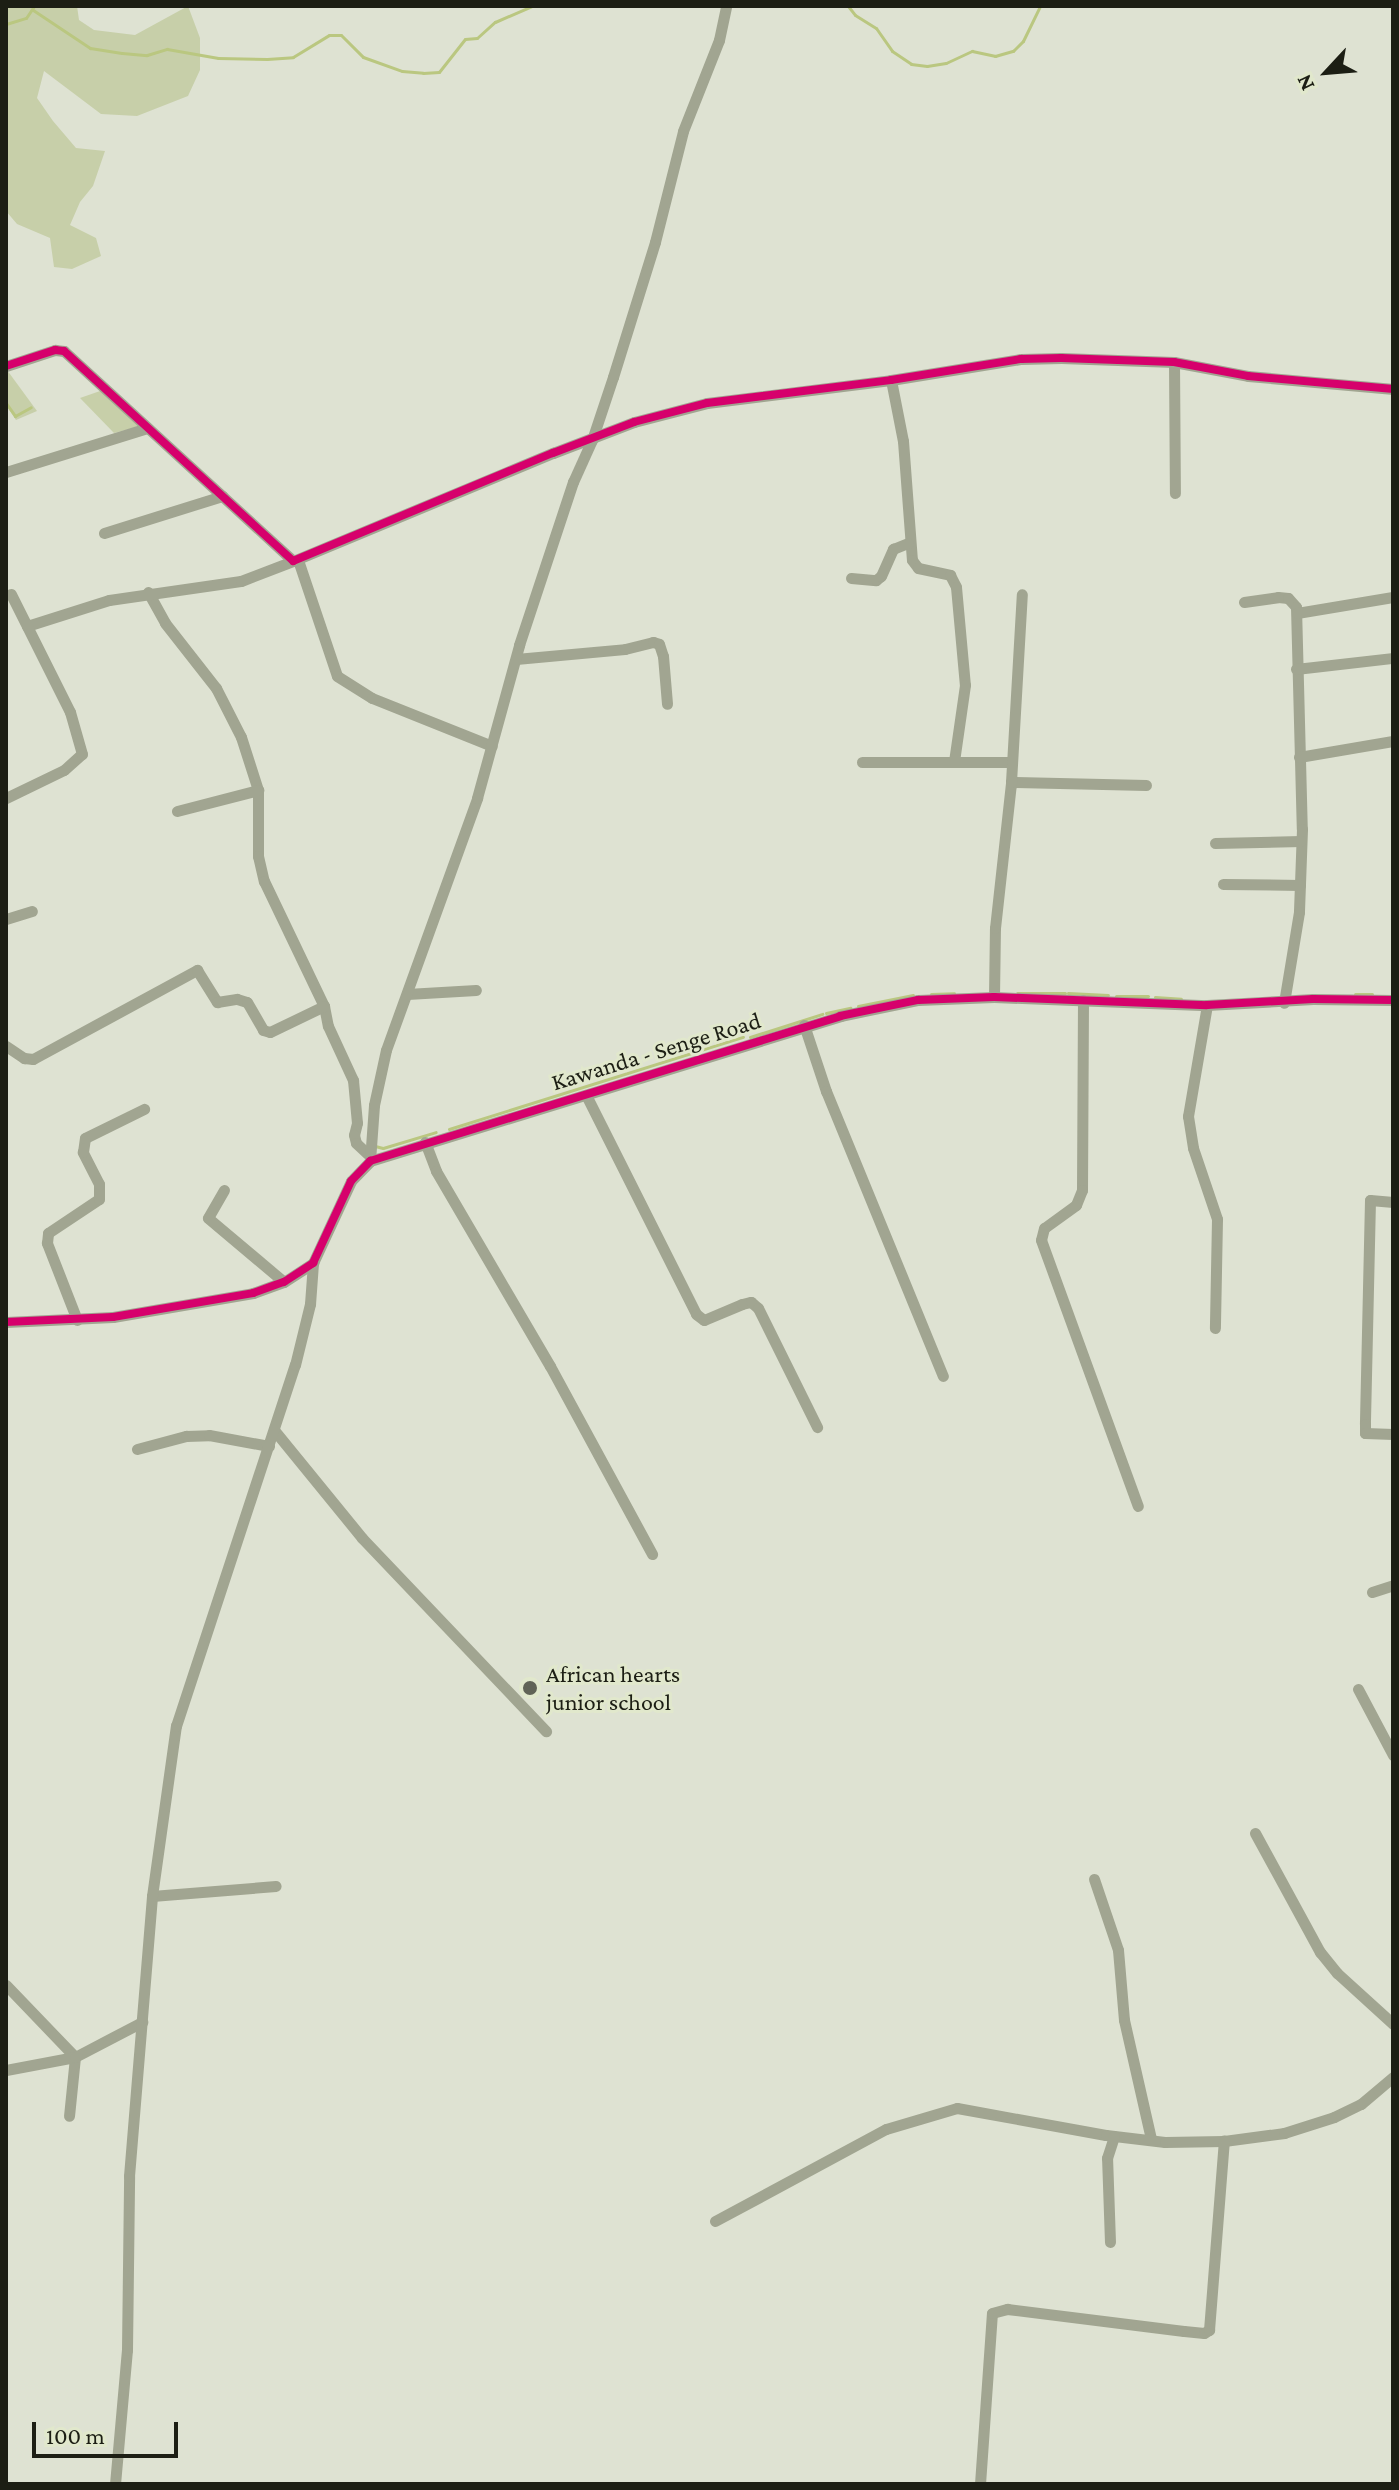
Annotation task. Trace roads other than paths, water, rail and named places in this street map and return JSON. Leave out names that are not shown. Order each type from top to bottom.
[{"type":"street","points":[[115,2484],[127,2350],[129,2176],[152,1896],[176,1726],[274,1430],[310,1304],[313,1263],[351,1181],[369,1157],[386,1050],[446,889],[573,482],[592,440],[655,242],[683,131],[719,40],[726,6]]},
{"type":"street","points":[[6,366],[55,350],[64,351],[296,560],[337,676],[372,698],[492,746]]},
{"type":"street","points":[[27,626],[81,606],[148,592],[241,581],[634,422],[707,403],[891,380],[1021,359],[1115,358],[1174,362],[1248,376],[1393,389]]},
{"type":"street","points":[[1174,362],[1175,493]]},
{"type":"street","points":[[891,380],[903,441],[908,543],[914,565],[950,575],[956,587],[965,685],[954,761]]},
{"type":"street","points":[[6,472],[147,428]]},
{"type":"street","points":[[104,533],[222,496]]},
{"type":"street","points":[[851,578],[876,580],[881,576],[893,549],[908,543]]},
{"type":"street","points":[[148,592],[165,623],[216,688],[241,737],[258,790],[257,841],[264,881],[324,1006],[328,1026],[353,1080],[356,1143],[369,1157]]},
{"type":"street","points":[[6,798],[64,770],[82,754],[70,712],[11,594]]},
{"type":"street","points":[[994,997],[995,928],[1011,782],[1022,594]]},
{"type":"street","points":[[1297,613],[1393,597]]},
{"type":"street","points":[[1244,602],[1288,598],[1295,604],[1297,613],[1300,885],[1284,1003]]},
{"type":"street","points":[[516,659],[625,649],[653,642],[659,644],[663,656],[667,704]]},
{"type":"street","points":[[1296,669],[1393,658]]},
{"type":"street","points":[[1299,757],[1393,741]]},
{"type":"street","points":[[862,762],[1012,762]]},
{"type":"street","points":[[1011,782],[1146,785]]},
{"type":"street","points":[[177,811],[258,790]]},
{"type":"street","points":[[1215,843],[1301,841]]},
{"type":"street","points":[[1223,884],[1300,885]]},
{"type":"street","points":[[6,919],[32,911]]},
{"type":"street","points":[[6,1046],[24,1058],[33,1059],[197,970],[217,1002],[237,999],[247,1002],[263,1030],[280,1030],[324,1006]]},
{"type":"street","points":[[407,994],[476,990]]},
{"type":"street","name":"Kawanda - Senge Road","points":[[369,1157],[586,1095],[804,1025],[918,1000],[994,997],[1207,1005],[1313,999],[1393,1000]]},
{"type":"street","points":[[1083,1000],[1082,1190],[1076,1205],[1044,1228],[1041,1240],[1138,1506]]},
{"type":"street","points":[[1207,1005],[1188,1116],[1193,1148],[1217,1219],[1215,1328]]},
{"type":"street","points":[[804,1025],[826,1091],[943,1376]]},
{"type":"street","points":[[586,1095],[696,1314],[704,1320],[751,1302],[758,1308],[817,1427]]},
{"type":"street","points":[[77,1320],[47,1243],[48,1233],[99,1199],[99,1184],[83,1152],[85,1138],[144,1109]]},
{"type":"street","points":[[425,1142],[436,1171],[550,1366],[652,1554]]},
{"type":"street","points":[[224,1190],[210,1212],[210,1222],[284,1282]]},
{"type":"street","points":[[1393,1202],[1370,1200],[1365,1433],[1393,1434]]},
{"type":"street","points":[[6,1322],[77,1320],[238,1297],[284,1282],[313,1263]]},
{"type":"street","points":[[274,1430],[362,1538],[546,1731]]},
{"type":"street","points":[[137,1449],[186,1436],[209,1435],[269,1446]]},
{"type":"street","points":[[1372,1592],[1393,1585]]},
{"type":"street","points":[[1358,1689],[1393,1755]]},
{"type":"street","points":[[1255,1833],[1320,1952],[1337,1973],[1393,2024]]},
{"type":"street","points":[[1094,1879],[1118,1950],[1124,2020],[1151,2139]]},
{"type":"street","points":[[152,1896],[276,1886]]},
{"type":"street","points":[[6,1985],[75,2057],[69,2116]]},
{"type":"street","points":[[6,2070],[75,2057],[142,2022]]},
{"type":"street","points":[[715,2221],[886,2129],[957,2108],[1114,2136],[1224,2141],[1284,2133],[1334,2117],[1361,2104],[1393,2077]]},
{"type":"street","points":[[1110,2242],[1107,2158],[1114,2136]]},
{"type":"street","points":[[980,2484],[992,2313],[1007,2309],[1184,2331],[1204,2333],[1209,2330],[1224,2141]]},
{"type":"waterway","points":[[6,24],[26,18],[34,6]]},
{"type":"waterway","points":[[33,10],[90,48],[147,55],[167,49],[218,58],[267,59],[293,57],[329,35],[341,35],[363,57],[402,71],[423,73],[439,72],[465,39],[477,38],[495,22],[532,6]]},
{"type":"waterway","points":[[848,6],[855,15],[876,28],[892,51],[911,64],[927,66],[946,63],[972,51],[995,56],[1013,51],[1023,41],[1040,6]]},
{"type":"waterway","points":[[6,403],[15,416],[31,407]]},
{"type":"waterway","points":[[931,994],[954,993]]},
{"type":"waterway","points":[[1017,993],[1065,993]]},
{"type":"waterway","points":[[1068,993],[1108,995]]},
{"type":"waterway","points":[[1355,994],[1372,994]]},
{"type":"waterway","points":[[858,1006],[913,995]]},
{"type":"waterway","points":[[1116,996],[1148,996]]},
{"type":"waterway","points":[[1155,997],[1181,999]]},
{"type":"waterway","points":[[826,1013],[850,1008]]},
{"type":"waterway","points":[[750,1037],[822,1014]]},
{"type":"waterway","points":[[449,1129],[743,1037]]},
{"type":"waterway","points":[[375,1146],[383,1148],[436,1132]]},
{"type":"place","name":"African hearts junior school","points":[[530,1688]]}]
